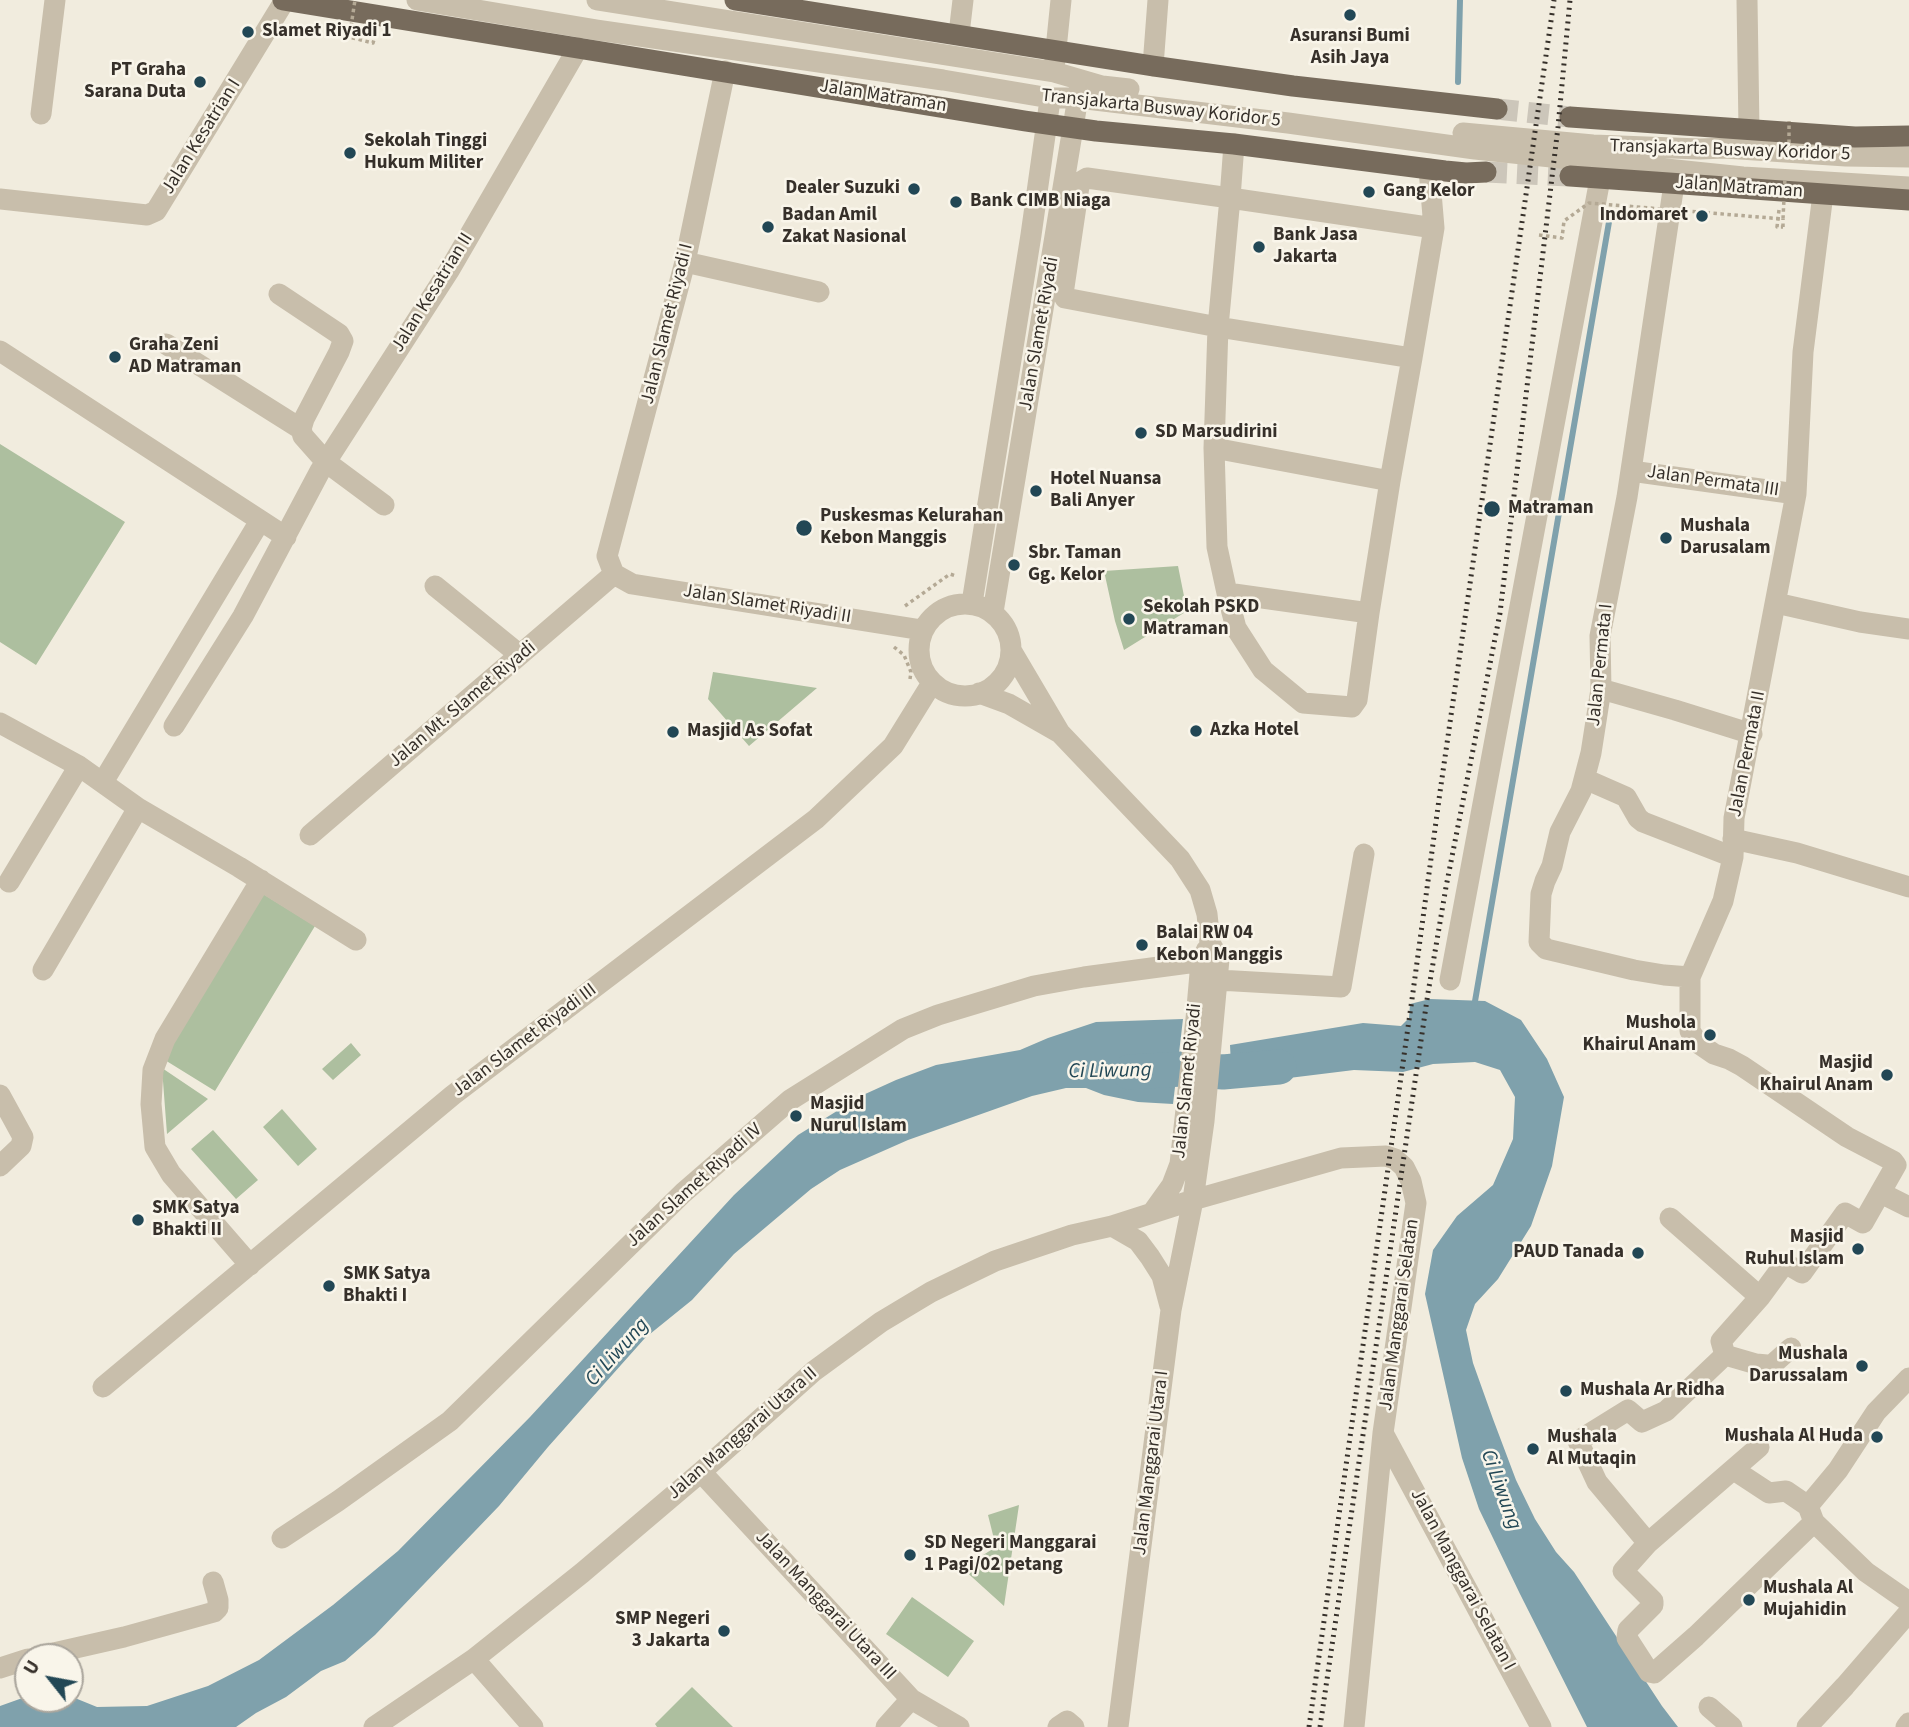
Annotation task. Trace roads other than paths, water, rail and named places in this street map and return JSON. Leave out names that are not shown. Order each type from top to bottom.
[{"type":"main road","name":"Jalan Matraman","points":[[284,0],[1048,124],[1457,171]]},
{"type":"main road","points":[[734,0],[959,34],[1055,61],[1084,55],[1293,86],[1497,109]]},
{"type":"main road","points":[[1570,117],[1855,137],[1909,136]]},
{"type":"main road","name":"Jalan Matraman","points":[[1570,176],[1909,200]]},
{"type":"street","points":[[41,114],[55,0]]},
{"type":"street","name":"Jalan Kesatrian I","points":[[0,199],[147,215],[156,211],[284,0]]},
{"type":"street","name":"Transjakarta Busway Koridor 5","points":[[417,0],[597,30],[1050,98],[1102,86],[1473,134],[1593,145],[1909,157]]},
{"type":"street","name":"Transjakarta Busway Koridor 5","points":[[597,0],[1055,61],[1080,89],[1475,149],[1743,177],[1909,187]]},
{"type":"street","points":[[959,34],[963,0]]},
{"type":"street","name":"Jalan Slamet Riyadi","points":[[972,603],[1048,124],[1061,0]]},
{"type":"street","points":[[1153,66],[1158,0]]},
{"type":"street","points":[[1748,0],[1749,129]]},
{"type":"street","name":"Jalan Kesatrian II","points":[[174,726],[243,616],[326,462],[450,269],[578,48]]},
{"type":"street","name":"Jalan Slamet Riyadi","points":[[993,612],[1084,55]]},
{"type":"street","name":"Jalan Slamet Riyadi I","points":[[614,574],[607,556],[685,262],[725,71]]},
{"type":"street","points":[[1234,144],[1218,327],[1214,448],[1217,547],[1236,628],[1263,670],[1303,703],[1352,707],[1357,700],[1369,613],[1434,229],[1457,171]]},
{"type":"street","points":[[1412,358],[1218,327],[1068,299],[1063,294],[1079,186],[1087,178],[1434,229]]},
{"type":"street","points":[[1450,980],[1601,179]]},
{"type":"street","name":"Jalan Permata I","points":[[1674,184],[1631,471],[1600,636],[1601,689],[1591,753],[1581,792],[1560,832],[1552,866],[1541,894],[1539,942],[1546,949],[1634,970],[1690,977]]},
{"type":"street","name":"Jalan Permata II","points":[[1760,1297],[1784,1263],[1802,1273],[1845,1213],[1863,1223],[1881,1193],[1902,1168],[1894,1161],[1847,1137],[1763,1079],[1698,1044],[1690,1031],[1690,977],[1724,901],[1733,848],[1734,818],[1796,494],[1803,352],[1823,194]]},
{"type":"street","points":[[685,262],[819,292]]},
{"type":"street","points":[[279,294],[339,334],[343,341],[304,419],[301,429],[303,436],[326,462],[384,505]]},
{"type":"street","points":[[166,344],[301,429]]},
{"type":"street","points":[[0,351],[286,537]]},
{"type":"street","points":[[1214,448],[1391,481]]},
{"type":"street","name":"Jalan Permata III","points":[[1631,471],[1796,494]]},
{"type":"street","points":[[103,782],[260,521]]},
{"type":"street","name":"Jalan Slamet Riyadi II","points":[[614,574],[632,584],[922,630]]},
{"type":"street","name":"Jalan Mt. Slamet Riyadi","points":[[310,835],[614,574]]},
{"type":"street","points":[[435,586],[520,656]]},
{"type":"street","points":[[1227,593],[1369,613]]},
{"type":"street","points":[[972,603],[993,612],[1006,629],[1011,650],[1007,668],[995,684],[979,693],[962,696],[946,692],[932,683],[918,658],[922,630],[942,608],[972,603]]},
{"type":"street","points":[[1776,603],[1860,622],[1909,629]]},
{"type":"street","name":"Jalan Slamet Riyadi","points":[[1011,650],[1060,733],[1180,859],[1200,890],[1207,914],[1212,961],[1195,1120],[1193,1200]]},
{"type":"street","name":"Jalan Slamet Riyadi III","points":[[103,1387],[453,1095],[816,819],[894,746],[932,683]]},
{"type":"street","points":[[1601,689],[1752,734]]},
{"type":"street","name":"Jalan Slamet Riyadi","points":[[979,693],[1009,704],[1060,733]]},
{"type":"street","points":[[0,723],[79,766],[138,808],[261,880],[356,940]]},
{"type":"street","points":[[9,882],[79,766]]},
{"type":"street","points":[[1585,779],[1626,797],[1643,822],[1733,848],[1797,853],[1909,887]]},
{"type":"street","points":[[43,970],[138,808]]},
{"type":"street","name":"Jalan Slamet Riyadi IV","points":[[282,1538],[450,1421],[683,1193],[790,1100],[903,1028],[1034,986],[1212,961],[1341,988],[1364,854]]},
{"type":"street","points":[[250,1265],[171,1174],[155,1147],[151,1104],[153,1070],[165,1039],[261,880]]},
{"type":"street","points":[[0,1095],[23,1138],[21,1146],[0,1166]]},
{"type":"street","name":"Jalan Slamet Riyadi","points":[[1152,1213],[1172,1185],[1195,1120]]},
{"type":"street","name":"Jalan Manggarai Selatan","points":[[1152,1213],[1341,1157],[1386,1156],[1395,1159],[1404,1167],[1411,1181],[1416,1203],[1383,1433],[1354,1727]]},
{"type":"street","points":[[1881,1193],[1909,1207]]},
{"type":"street","name":"Jalan Manggarai Utara I","points":[[1118,1727],[1171,1310],[1193,1200]]},
{"type":"street","name":"Jalan Manggarai Utara II","points":[[374,1727],[474,1659],[582,1573],[814,1371],[881,1322],[931,1292],[995,1261],[1072,1235],[1152,1213]]},
{"type":"street","points":[[1670,1218],[1760,1297],[1721,1340],[1725,1355]]},
{"type":"street","points":[[1112,1226],[1138,1241],[1150,1257],[1163,1276],[1171,1310]]},
{"type":"street","points":[[1725,1355],[1767,1365],[1773,1364],[1791,1348]]},
{"type":"street","points":[[1648,1543],[1597,1482],[1578,1441],[1628,1410],[1642,1422],[1667,1411],[1725,1355]]},
{"type":"street","points":[[1759,1447],[1648,1543],[1623,1571],[1653,1601],[1653,1605],[1628,1630],[1627,1638],[1649,1672],[1654,1674],[1696,1636],[1811,1514],[1876,1412],[1909,1380]]},
{"type":"street","name":"Jalan Manggarai Selatan I","points":[[1383,1433],[1541,1727]]},
{"type":"street","points":[[1734,1470],[1769,1493],[1786,1491],[1866,1572],[1909,1602]]},
{"type":"street","name":"Jalan Manggarai Utara III","points":[[701,1472],[911,1699],[959,1727]]},
{"type":"street","points":[[84,1646],[214,1612],[218,1608],[214,1582]]},
{"type":"street","points":[[1807,1727],[1909,1612]]},
{"type":"street","points":[[474,1659],[533,1727]]},
{"type":"street","points":[[886,1727],[911,1699]]},
{"type":"street","points":[[1709,1707],[1732,1727]]},
{"type":"street","points":[[1058,1727],[1067,1721],[1074,1727]]},
{"type":"water","points":[[1430,999],[1485,1001],[1521,1020],[1547,1059],[1564,1097],[1552,1166],[1531,1226],[1498,1279],[1475,1304],[1466,1330],[1473,1363],[1493,1419],[1516,1480],[1535,1519],[1556,1552],[1574,1572],[1678,1727],[1587,1727],[1479,1509],[1462,1458],[1425,1294],[1433,1250],[1457,1216],[1493,1185],[1513,1139],[1515,1097],[1500,1070],[1475,1062],[1433,1064],[1403,1072],[1354,1070],[1232,1085],[1230,1045],[1363,1023],[1401,1026],[1409,1018],[1410,1004]]},
{"type":"water","points":[[1183,1019],[1173,1104],[1138,1102],[1086,1088],[1066,1088],[1032,1096],[908,1140],[840,1170],[811,1189],[734,1254],[692,1300],[645,1338],[499,1506],[375,1635],[345,1661],[321,1671],[286,1697],[236,1727],[0,1727],[0,1706],[14,1701],[14,1713],[84,1713],[84,1702],[97,1707],[147,1706],[208,1686],[259,1660],[333,1605],[398,1551],[530,1417],[734,1195],[798,1135],[863,1095],[896,1080],[936,1065],[1020,1050],[1096,1022]]},
{"type":"waterway","points":[[1458,82],[1460,0]]},
{"type":"waterway","points":[[1474,1007],[1609,222]]},
{"type":"waterway","name":"Ci Liwung","points":[[1129,1072],[1182,1069],[1223,1072],[1279,1067]]},
{"type":"tunnel","points":[[1497,109],[1570,117]]},
{"type":"tunnel","points":[[1486,172],[1570,176]]},
{"type":"railway","points":[[1309,1727],[1554,0]]},
{"type":"railway","points":[[1320,1727],[1428,993],[1500,613],[1558,127],[1570,0]]},
{"type":"place","name":"Asuransi Bumi Asih Jaya","points":[[1350,15]]},
{"type":"place","name":"Slamet Riyadi 1","points":[[248,32]]},
{"type":"place","name":"PT Graha Sarana Duta","points":[[200,82]]},
{"type":"place","name":"Sekolah Tinggi Hukum Militer","points":[[350,153]]},
{"type":"place","name":"Dealer Suzuki","points":[[914,189]]},
{"type":"place","name":"Gang Kelor","points":[[1369,192]]},
{"type":"place","name":"Bank CIMB Niaga","points":[[956,202]]},
{"type":"place","name":"Indomaret","points":[[1702,216]]},
{"type":"place","name":"Badan Amil Zakat Nasional","points":[[768,227]]},
{"type":"place","name":"Bank Jasa Jakarta","points":[[1259,247]]},
{"type":"place","name":"Graha Zeni AD Matraman","points":[[115,357]]},
{"type":"place","name":"SD Marsudirini","points":[[1141,433]]},
{"type":"place","name":"Hotel Nuansa Bali Anyer","points":[[1036,491]]},
{"type":"place","name":"Matraman","points":[[1492,509]]},
{"type":"place","name":"Puskesmas Kelurahan Kebon Manggis","points":[[804,528]]},
{"type":"place","name":"Mushala Darusalam","points":[[1666,538]]},
{"type":"place","name":"Sbr. Taman Gg. Kelor","points":[[1014,565]]},
{"type":"place","name":"Sekolah PSKD Matraman","points":[[1129,619]]},
{"type":"place","name":"Azka Hotel","points":[[1196,731]]},
{"type":"place","name":"Masjid As Sofat","points":[[673,732]]},
{"type":"place","name":"Balai RW 04 Kebon Manggis","points":[[1142,945]]},
{"type":"place","name":"Mushola Khairul Anam","points":[[1710,1035]]},
{"type":"place","name":"Masjid Khairul Anam","points":[[1887,1075]]},
{"type":"place","name":"Masjid Nurul Islam","points":[[796,1116]]},
{"type":"place","name":"SMK Satya Bhakti II","points":[[138,1220]]},
{"type":"place","name":"Masjid Ruhul Islam","points":[[1858,1249]]},
{"type":"place","name":"PAUD Tanada","points":[[1638,1253]]},
{"type":"place","name":"SMK Satya Bhakti I","points":[[329,1286]]},
{"type":"place","name":"Mushala Darussalam","points":[[1862,1366]]},
{"type":"place","name":"Mushala Ar Ridha","points":[[1566,1391]]},
{"type":"place","name":"Mushala Al Huda","points":[[1877,1437]]},
{"type":"place","name":"Mushala Al Mutaqin","points":[[1533,1449]]},
{"type":"place","name":"SD Negeri Manggarai 1 Pagi/02 petang","points":[[910,1555]]},
{"type":"place","name":"Mushala Al Mujahidin","points":[[1749,1600]]},
{"type":"place","name":"SMP Negeri 3 Jakarta","points":[[724,1631]]}]
